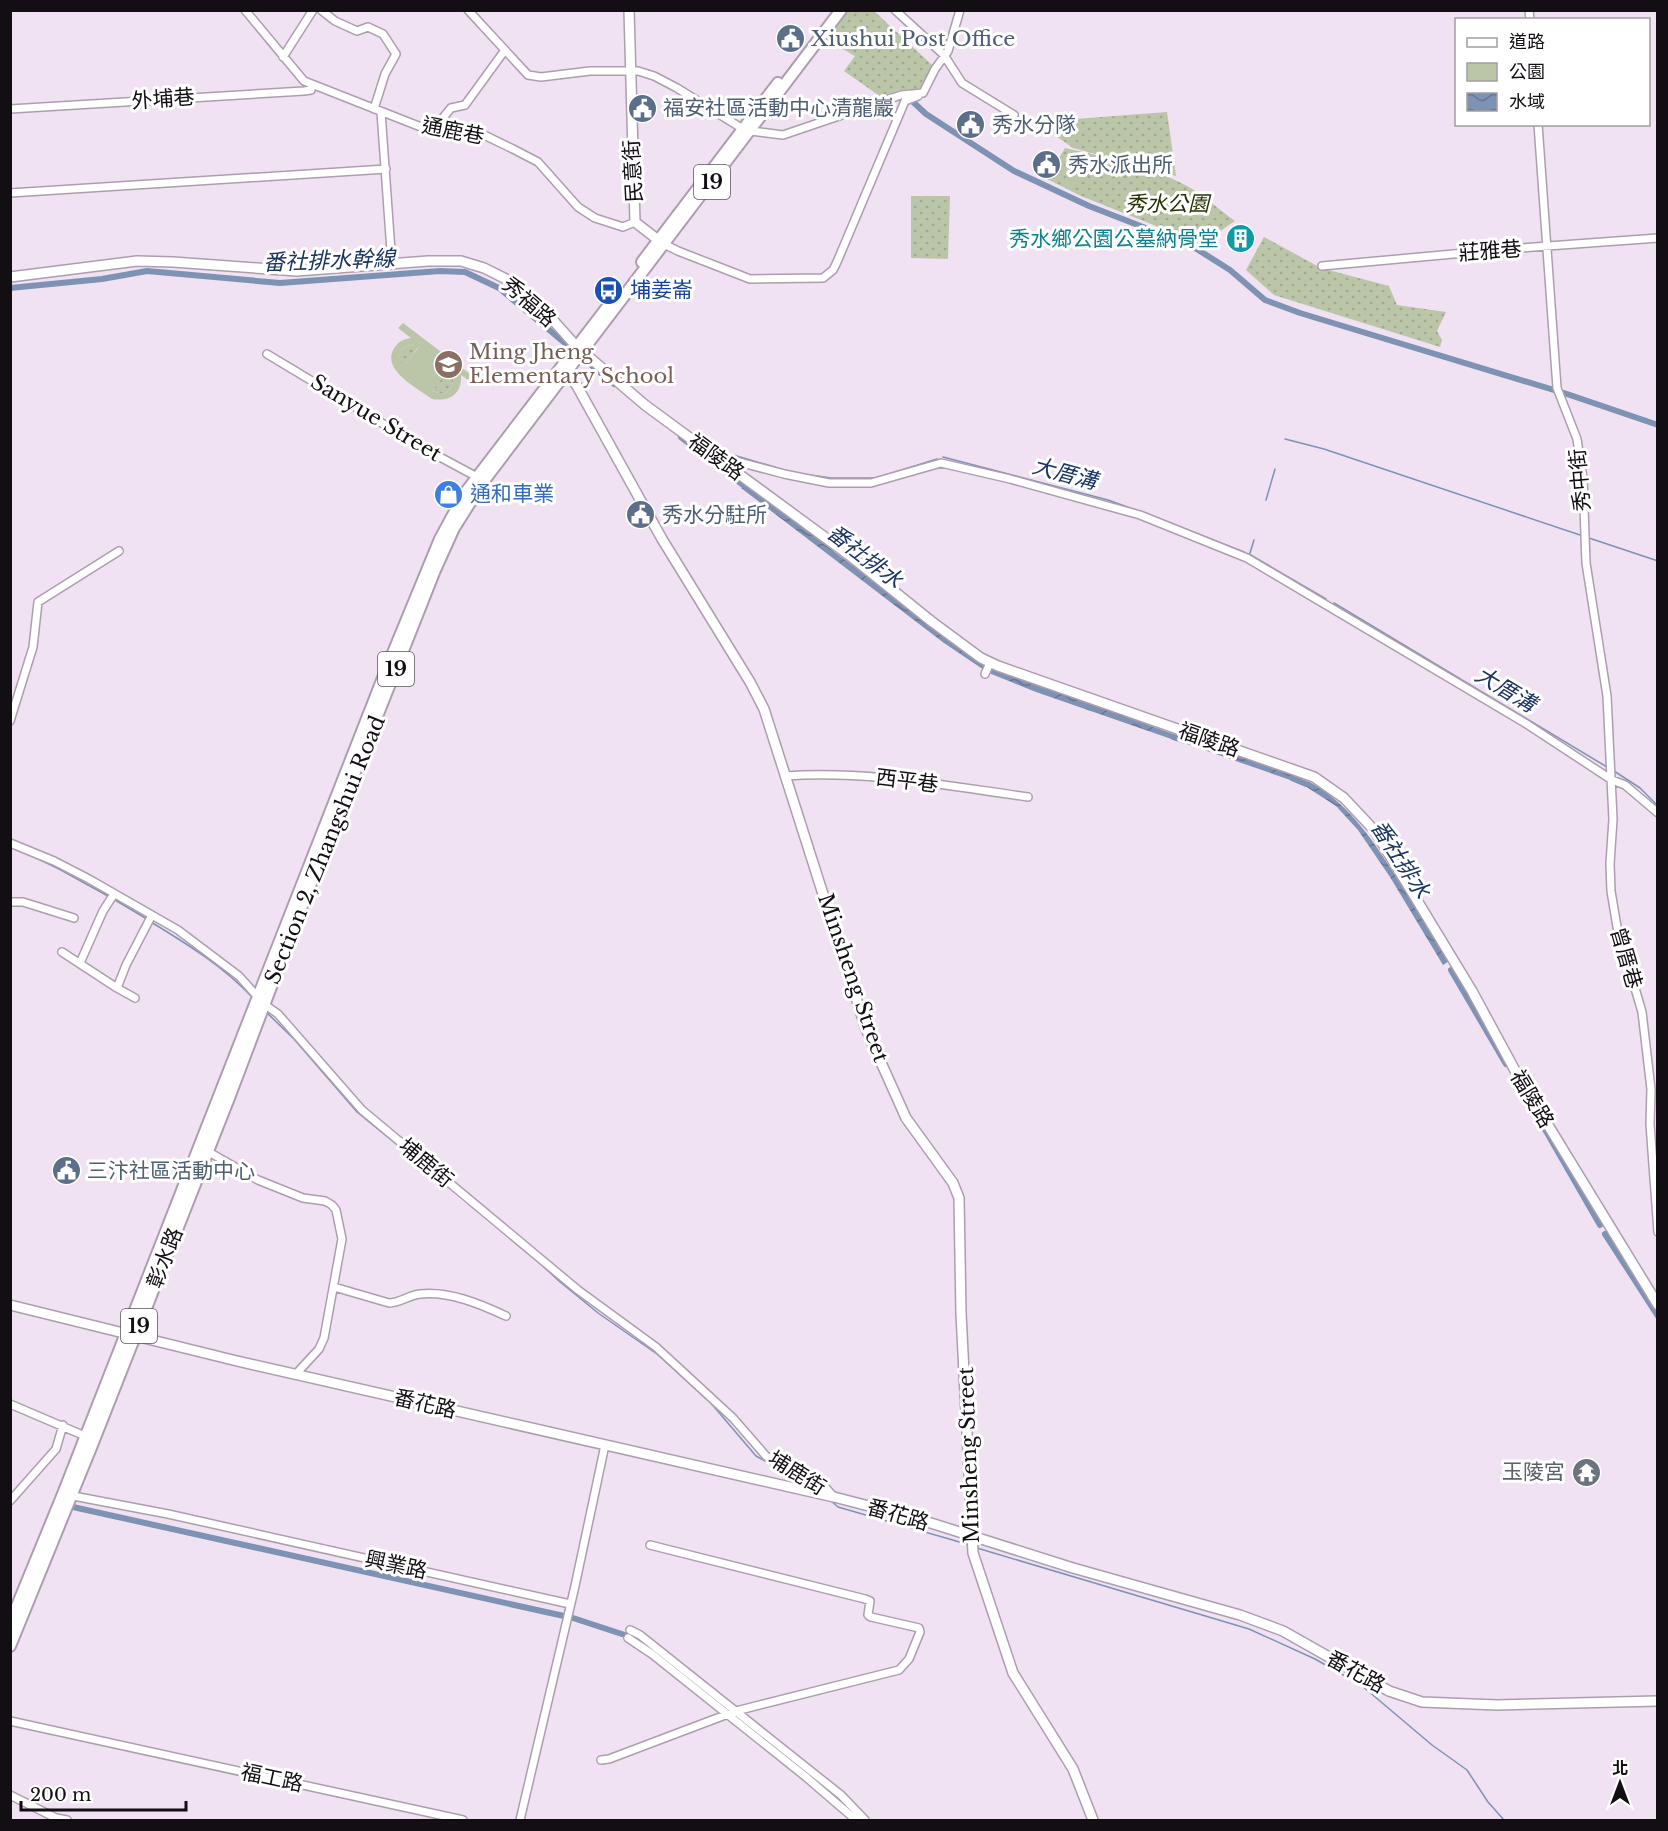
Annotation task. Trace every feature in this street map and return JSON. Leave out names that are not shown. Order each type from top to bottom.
[{"type":"main road","name":"Section 2, Zhangshui Road","points":[[747,130],[834,10]]},
{"type":"main road","name":"Section 2, Zhangshui Road","points":[[261,1000],[392,667],[454,528],[480,479],[565,370],[629,280],[841,10]]},
{"type":"main road","name":"彰水路","points":[[10,1623],[67,1495],[85,1436],[207,1151],[261,1000]]},
{"type":"main road","name":"彰水路","points":[[10,1646],[261,1000]]},
{"type":"street","name":"通鹿巷","points":[[245,10],[304,81],[433,130],[446,133],[467,130],[482,134],[538,162],[578,207],[594,218],[623,227],[634,222]]},
{"type":"street","points":[[283,57],[313,10]]},
{"type":"street","points":[[321,10],[334,21],[357,31],[368,27],[383,34],[396,54],[385,74],[378,110],[386,169],[392,265]]},
{"type":"street","points":[[468,10],[528,75],[541,77],[590,71],[638,70],[654,76],[747,130],[783,135],[901,95],[923,93]]},
{"type":"street","name":"民意街","points":[[629,10],[634,222],[660,242]]},
{"type":"street","points":[[895,10],[944,55],[962,82],[1014,115]]},
{"type":"street","points":[[660,242],[750,279],[823,278],[833,270],[837,262],[905,101],[923,93],[948,51],[960,10]]},
{"type":"street","points":[[433,130],[451,108],[465,105],[505,50]]},
{"type":"street","name":"外埔巷","points":[[10,109],[304,91],[311,90],[312,85]]},
{"type":"street","name":"秀中街","points":[[1538,126],[1557,388],[1577,439],[1583,478],[1586,563],[1607,696],[1613,819],[1610,864]]},
{"type":"street","points":[[10,193],[386,169]]},
{"type":"street","name":"莊雅巷","points":[[1322,266],[1497,249],[1658,238]]},
{"type":"street","name":"秀福路","points":[[10,277],[137,261],[297,271],[428,261],[461,261],[484,268],[508,280],[544,310],[578,352]]},
{"type":"street","name":"福陵路","points":[[578,352],[645,405],[849,555],[981,658],[1314,777],[1344,798],[1375,831],[1472,991],[1518,1076],[1658,1305]]},
{"type":"street","name":"Sanyue Street","points":[[267,354],[425,449],[480,479]]},
{"type":"street","name":"Minsheng Street","points":[[565,370],[662,539],[750,682],[764,709],[866,1029],[906,1118],[953,1183],[959,1198],[961,1208],[960,1301],[973,1553],[1013,1672],[1073,1769],[1093,1821]]},
{"type":"street","points":[[711,454],[784,474],[829,483],[871,483],[941,463],[1010,479],[1140,515],[1247,558],[1611,774],[1658,813]]},
{"type":"street","points":[[10,721],[33,646],[38,602],[119,551]]},
{"type":"street","points":[[985,674],[990,663]]},
{"type":"street","name":"西平巷","points":[[785,776],[809,774],[863,776],[1028,797]]},
{"type":"street","name":"埔鹿街","points":[[10,843],[54,861],[178,930],[212,954],[239,976],[261,1000],[278,1014],[362,1110],[578,1290],[656,1347],[733,1418],[766,1456],[826,1488],[834,1497]]},
{"type":"street","name":"曾厝巷","points":[[1610,864],[1615,917],[1642,1012],[1651,1089],[1650,1124],[1658,1232]]},
{"type":"street","points":[[80,963],[114,894]]},
{"type":"street","points":[[10,902],[22,902],[74,918]]},
{"type":"street","points":[[117,988],[126,965],[152,915]]},
{"type":"street","points":[[62,952],[135,998]]},
{"type":"street","points":[[207,1151],[258,1179],[303,1198],[325,1201],[336,1210],[342,1239],[324,1338],[319,1349],[296,1374]]},
{"type":"street","points":[[334,1287],[389,1303],[413,1294],[426,1293],[471,1300],[506,1316]]},
{"type":"street","name":"番花路","points":[[10,1305],[296,1374],[834,1497],[915,1518],[972,1537],[1240,1615],[1283,1631],[1389,1691],[1422,1702],[1497,1705],[1658,1701]]},
{"type":"street","points":[[10,1404],[85,1436]]},
{"type":"street","points":[[10,1501],[56,1449],[63,1425]]},
{"type":"street","points":[[520,1821],[605,1445]]},
{"type":"street","name":"興業路","points":[[67,1495],[168,1514],[570,1604]]},
{"type":"street","points":[[601,1760],[732,1713],[899,1670],[909,1659],[919,1636],[919,1628],[868,1615],[871,1603],[865,1599],[650,1545]]},
{"type":"street","points":[[629,1634],[652,1654],[841,1795],[865,1821]]},
{"type":"street","points":[[732,1713],[856,1821]]},
{"type":"street","name":"福工路","points":[[10,1720],[463,1821]]},
{"type":"street","points":[[10,1795],[56,1818],[67,1821]]},
{"type":"green space","points":[[845,11],[874,11],[932,65],[922,87],[899,90],[881,97],[844,71],[855,56],[836,45],[839,36],[831,28]]},
{"type":"green space","points":[[1167,112],[1176,176],[1073,148],[1036,122]]},
{"type":"green space","name":"秀水公園","points":[[1065,148],[1131,164],[1164,175],[1194,190],[1235,221],[1201,244],[1081,196],[1047,179]]},
{"type":"green space","points":[[1071,168],[1082,174],[1073,191],[1062,185]]},
{"type":"green space","points":[[911,196],[950,196],[948,259],[911,258]]},
{"type":"green space","points":[[1264,237],[1321,268],[1389,286],[1397,305],[1446,312],[1437,331],[1442,340],[1440,347],[1274,295],[1246,270]]},
{"type":"green space","points":[[403,323],[474,377],[471,382],[461,375],[457,392],[449,398],[438,400],[432,399],[409,384],[392,363],[391,355],[397,345],[411,338],[398,328]],"holes":[[[410,345],[419,347],[402,368],[399,361],[400,354]],[[449,370],[454,376],[450,389],[443,394],[432,391]]]},
{"type":"green space","points":[[410,345],[419,346],[402,369],[399,361],[400,354]]},
{"type":"green space","points":[[449,369],[454,376],[450,389],[443,394],[432,391]]},
{"type":"water","points":[[747,486],[985,665],[984,670],[944,643],[741,488]]},
{"type":"water","points":[[992,667],[1181,737],[1180,742],[1036,692],[989,673]]},
{"type":"water","points":[[1189,739],[1302,777],[1299,783],[1187,744]]},
{"type":"water","points":[[1308,781],[1338,802],[1362,827],[1383,856],[1449,961],[1443,965],[1390,877],[1358,830],[1336,806],[1305,786]]},
{"type":"waterway","points":[[911,100],[926,114],[1014,171],[1089,206],[1192,246],[1230,270],[1265,300],[1300,313],[1567,394],[1658,425]]},
{"type":"waterway","name":"番社排水幹線","points":[[10,288],[102,279],[147,271],[280,283],[440,271],[465,272],[499,288],[614,384]]},
{"type":"waterway","name":"番社排水","points":[[681,437],[751,491]]},
{"type":"waterway","points":[[1285,439],[1324,449],[1580,535]]},
{"type":"waterway","name":"大厝溝","points":[[713,449],[795,473]]},
{"type":"waterway","name":"大厝溝","points":[[943,457],[1108,500],[1244,552]]},
{"type":"waterway","name":"大厝溝","points":[[803,474],[831,478],[876,478],[937,459]]},
{"type":"waterway","points":[[1266,500],[1275,469]]},
{"type":"waterway","points":[[1589,538],[1658,561]]},
{"type":"waterway","points":[[1250,553],[1254,540]]},
{"type":"waterway","name":"大厝溝","points":[[1249,554],[1326,599]]},
{"type":"waterway","name":"大厝溝","points":[[1334,603],[1607,767]]},
{"type":"waterway","name":"番社排水","points":[[1173,737],[1185,741]]},
{"type":"waterway","name":"大厝溝","points":[[1614,771],[1640,788],[1658,806]]},
{"type":"waterway","name":"番社排水","points":[[1292,778],[1306,784]]},
{"type":"waterway","points":[[22,851],[108,896]]},
{"type":"waterway","points":[[115,900],[147,919]]},
{"type":"waterway","points":[[151,922],[217,965],[252,997]]},
{"type":"waterway","name":"番社排水","points":[[1451,970],[1506,1064]]},
{"type":"waterway","points":[[266,1012],[294,1039],[357,1112],[455,1192]]},
{"type":"waterway","name":"番社排水","points":[[1527,1098],[1600,1225]]},
{"type":"waterway","name":"番社排水","points":[[1605,1234],[1658,1316]]},
{"type":"waterway","points":[[532,1256],[598,1313],[657,1354],[710,1402],[756,1456],[814,1488]]},
{"type":"waterway","points":[[830,1500],[838,1507],[970,1545]]},
{"type":"waterway","points":[[73,1507],[573,1618],[634,1638]]},
{"type":"waterway","points":[[977,1548],[1249,1629],[1315,1659],[1361,1685],[1432,1745],[1467,1770],[1488,1802],[1504,1820]]},
{"type":"waterway","points":[[839,1801],[851,1811]]},
{"type":"place","name":"Xiushui Post Office","points":[[790,39]]},
{"type":"place","name":"福安社區活動中心清龍巖","points":[[642,108]]},
{"type":"place","name":"秀水分隊","points":[[971,125]]},
{"type":"place","name":"秀水派出所","points":[[1047,165]]},
{"type":"place","name":"秀水鄉公園公墓納骨堂","points":[[1240,239]]},
{"type":"place","name":"埔姜崙","points":[[609,290]]},
{"type":"place","name":"Ming Jheng Elementary School","points":[[448,364]]},
{"type":"place","name":"通和車業","points":[[449,494]]},
{"type":"place","name":"秀水分駐所","points":[[641,515]]},
{"type":"place","name":"三汴社區活動中心","points":[[66,1171]]},
{"type":"place","name":"玉陵宮","points":[[1586,1472]]}]
